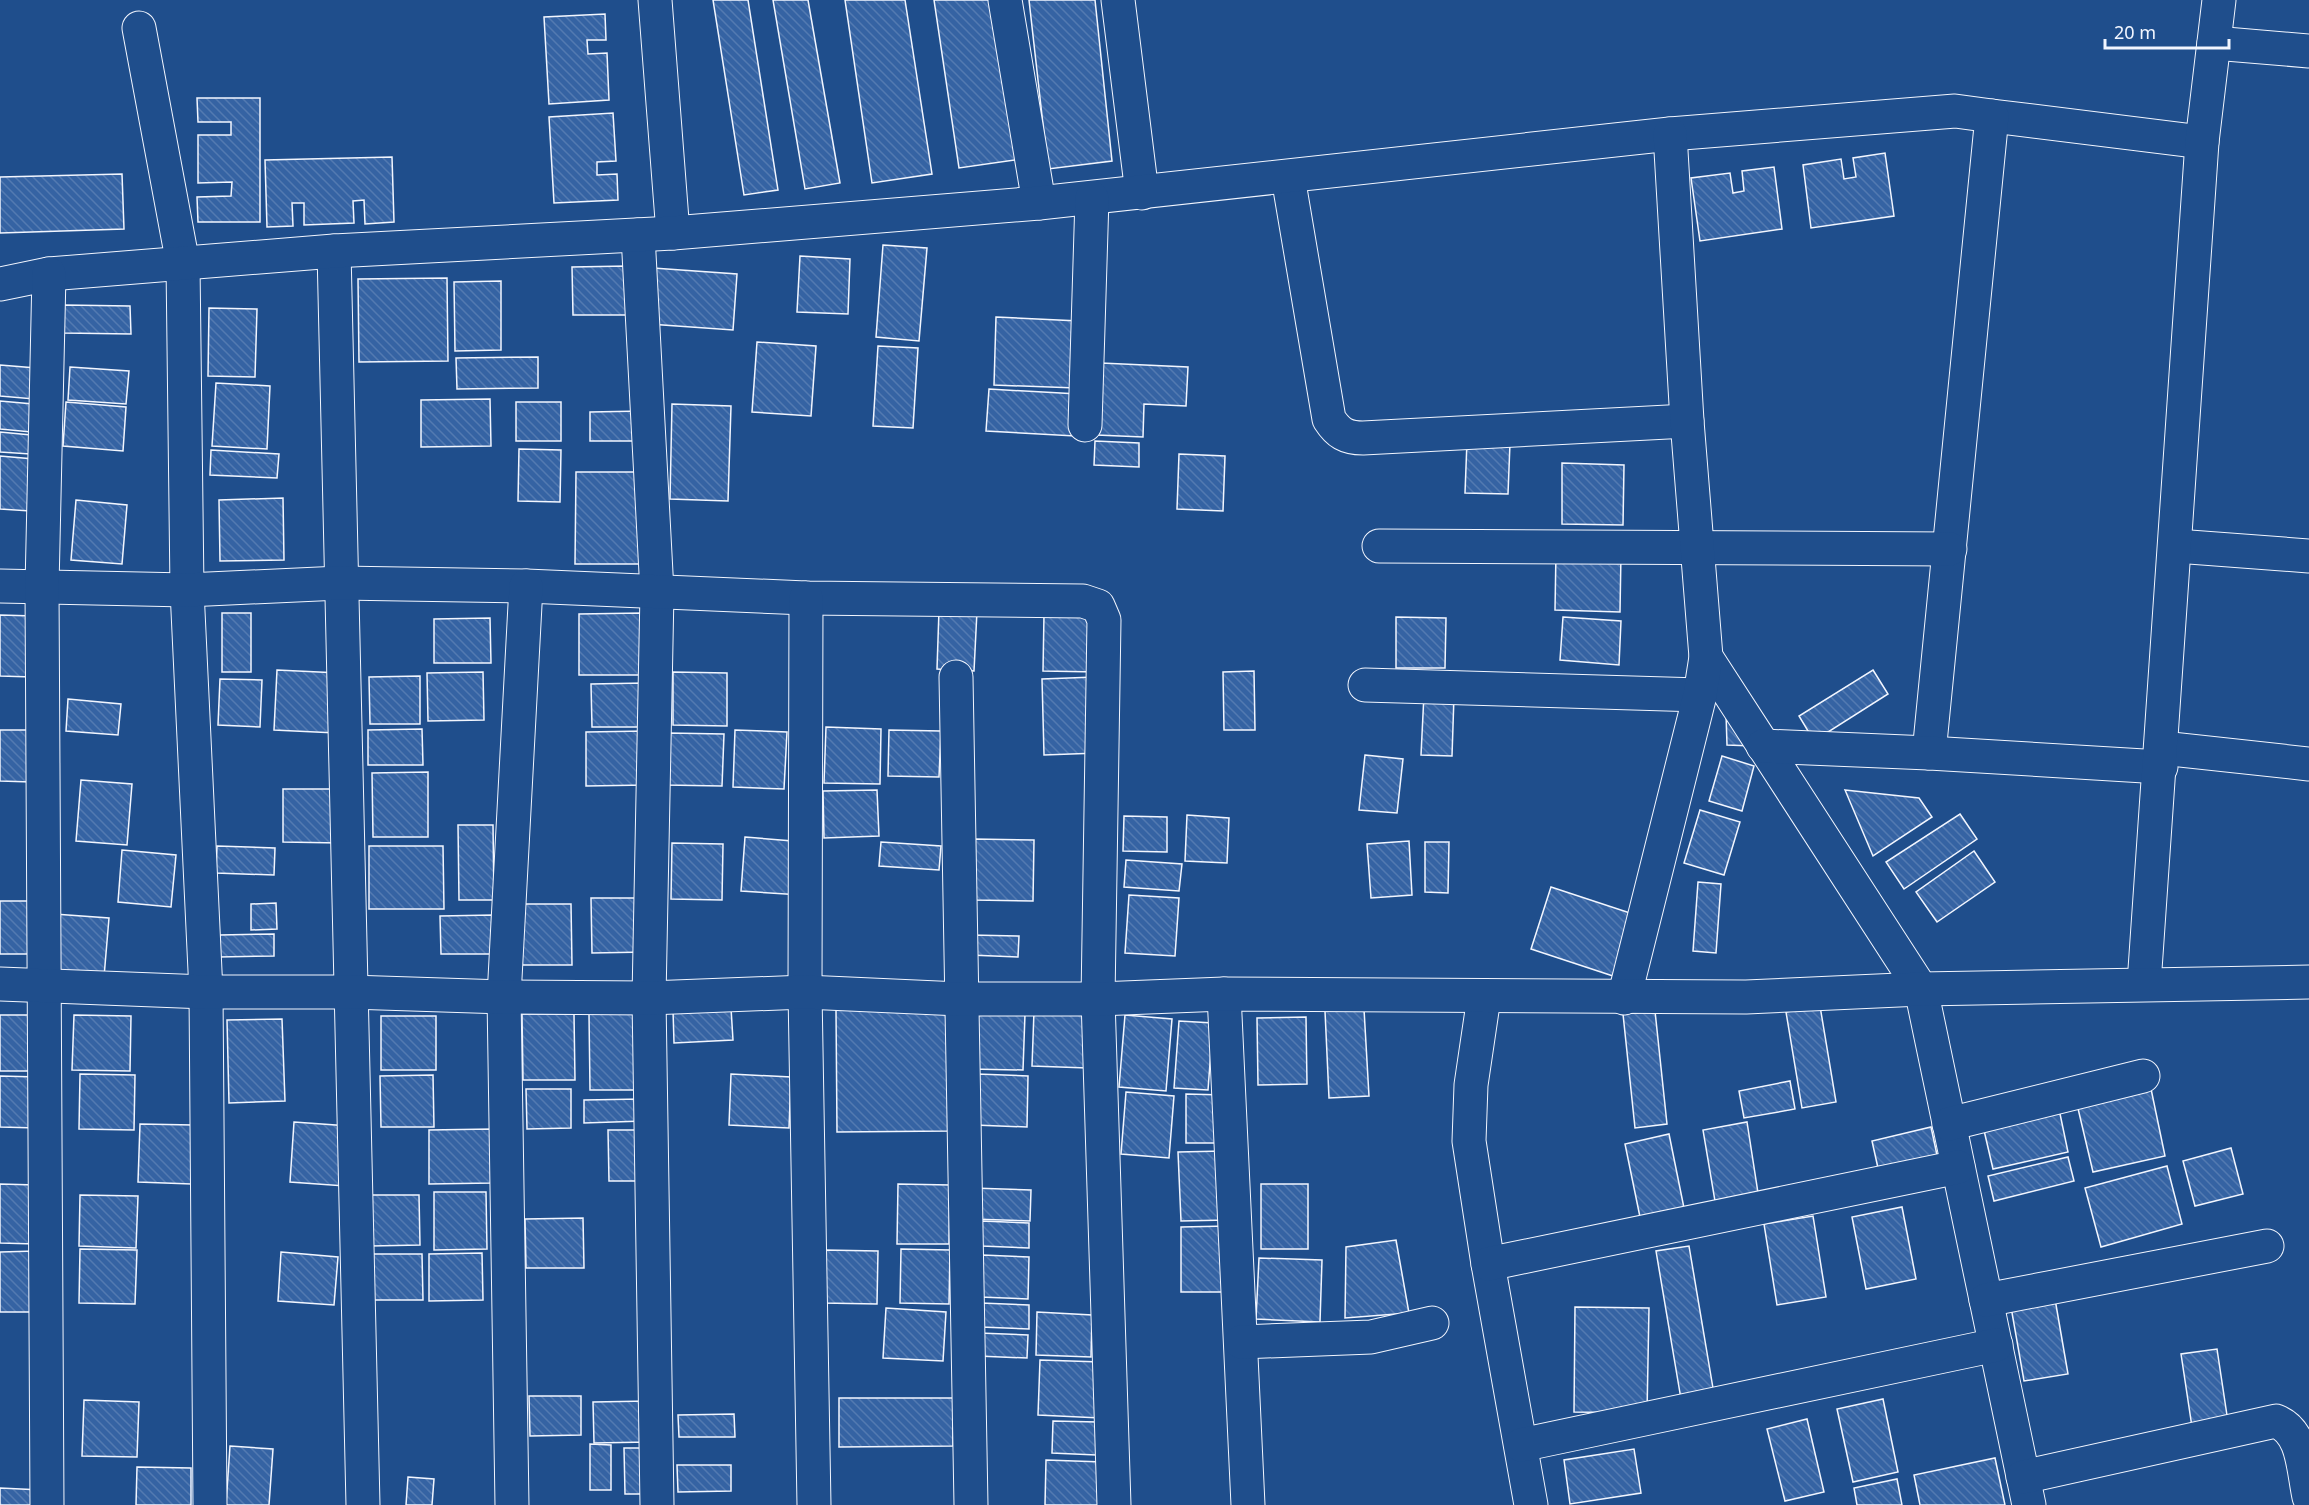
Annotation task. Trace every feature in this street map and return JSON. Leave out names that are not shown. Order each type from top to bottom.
[{"type":"street","points":[[656,0],[673,233]]},
{"type":"street","points":[[1005,0],[1039,203]]},
{"type":"street","points":[[1118,0],[1142,193]]},
{"type":"street","points":[[2144,984],[2162,758],[2202,142],[2219,0]]},
{"type":"street","points":[[139,28],[183,264],[187,590],[206,992],[210,1505]]},
{"type":"street","points":[[2214,43],[2309,51]]},
{"type":"street","points":[[0,284],[49,274],[334,251],[673,233],[1039,203],[1252,182],[1670,134],[1956,111],[2202,142]]},
{"type":"street","points":[[1929,753],[1992,116]]},
{"type":"street","points":[[1624,998],[1700,695],[1706,657],[1687,421],[1670,134]]},
{"type":"street","points":[[1288,177],[1329,419],[1337,431],[1350,438],[1363,438],[1687,421]]},
{"type":"street","points":[[1085,425],[1092,198]]},
{"type":"street","points":[[638,235],[657,592],[649,998],[657,1505]]},
{"type":"street","points":[[334,251],[339,583],[363,1505]]},
{"type":"street","points":[[47,1505],[46,986],[42,588],[49,274]]},
{"type":"street","points":[[1379,546],[1950,549]]},
{"type":"street","points":[[2176,546],[2309,556]]},
{"type":"street","points":[[0,586],[187,590],[339,583],[526,586],[806,598],[1083,601],[1098,606],[1104,620],[1098,999],[1114,1505]]},
{"type":"street","points":[[512,1505],[504,997],[526,586]]},
{"type":"street","points":[[806,598],[805,992],[814,1505]]},
{"type":"street","points":[[1706,657],[1921,989],[2026,1491],[2276,1421],[2288,1426],[2297,1441],[2309,1497]]},
{"type":"street","points":[[956,677],[960,999],[971,1505]]},
{"type":"street","points":[[1365,685],[1700,695]]},
{"type":"street","points":[[1763,746],[2309,764]]},
{"type":"street","points":[[0,984],[206,992],[350,992],[504,997],[649,998],[805,992],[960,999],[1098,999],[1224,994],[1746,997],[1921,989],[2309,982]]},
{"type":"street","points":[[1224,994],[1248,1505]]},
{"type":"street","points":[[1484,997],[1468,1113],[1469,1141],[1488,1264],[1531,1505]]},
{"type":"street","points":[[1949,1124],[2143,1076]]},
{"type":"street","points":[[1488,1264],[1958,1167]]},
{"type":"street","points":[[1986,1300],[2267,1246]]},
{"type":"street","points":[[1241,1342],[1371,1337],[1432,1323]]},
{"type":"street","points":[[1521,1445],[1995,1345]]},
{"type":"building","points":[[713,0],[748,0],[778,190],[744,195]]},
{"type":"building","points":[[773,0],[808,0],[840,183],[805,189]]},
{"type":"building","points":[[845,0],[905,0],[932,174],[872,183]]},
{"type":"building","points":[[934,0],[997,0],[1021,159],[959,168]]},
{"type":"building","points":[[1029,0],[1095,0],[1112,161],[1048,169]]},
{"type":"building","points":[[605,14],[606,40],[587,40],[588,54],[607,53],[609,100],[549,104],[544,17]]},
{"type":"building","points":[[197,98],[260,98],[260,222],[198,222],[197,197],[231,196],[232,182],[198,183],[198,135],[231,135],[231,122],[198,122]]},
{"type":"building","points":[[613,113],[616,161],[597,162],[597,175],[617,174],[618,200],[554,203],[549,117]]},
{"type":"building","points":[[1885,153],[1894,216],[1811,228],[1803,165],[1841,159],[1844,179],[1856,177],[1853,158]]},
{"type":"building","points":[[392,157],[394,222],[365,224],[364,200],[353,201],[354,223],[304,225],[304,203],[292,203],[293,226],[267,227],[265,160]]},
{"type":"building","points":[[1774,167],[1782,229],[1700,241],[1691,178],[1730,173],[1733,193],[1744,191],[1742,171]]},
{"type":"building","points":[[122,174],[124,229],[0,233],[0,177]]},
{"type":"building","points":[[883,245],[927,248],[919,341],[876,337]]},
{"type":"building","points":[[800,256],[850,259],[848,314],[797,312]]},
{"type":"building","points":[[627,266],[627,315],[573,315],[572,267]]},
{"type":"building","points":[[653,268],[737,274],[733,330],[649,324]]},
{"type":"building","points":[[447,278],[448,361],[359,362],[358,279]]},
{"type":"building","points":[[501,281],[501,350],[455,351],[454,282]]},
{"type":"building","points":[[64,305],[130,306],[131,334],[64,333]]},
{"type":"building","points":[[209,308],[257,309],[255,377],[208,376]]},
{"type":"building","points":[[996,317],[1079,321],[1076,388],[994,385]]},
{"type":"building","points":[[757,342],[816,346],[811,416],[752,412]]},
{"type":"building","points":[[878,346],[918,348],[913,428],[873,426]]},
{"type":"building","points":[[538,357],[538,388],[457,389],[456,358]]},
{"type":"building","points":[[1101,363],[1188,367],[1186,406],[1144,404],[1143,437],[1097,435]]},
{"type":"building","points":[[0,365],[36,368],[34,399],[0,396]]},
{"type":"building","points":[[70,367],[129,371],[126,404],[68,400]]},
{"type":"building","points":[[216,383],[270,386],[267,449],[212,446]]},
{"type":"building","points":[[989,389],[1078,394],[1075,436],[986,431]]},
{"type":"building","points":[[490,399],[491,446],[421,447],[421,400]]},
{"type":"building","points":[[0,401],[33,404],[31,432],[0,429]]},
{"type":"building","points":[[66,402],[126,407],[123,451],[63,446]]},
{"type":"building","points":[[516,402],[561,402],[561,441],[516,441]]},
{"type":"building","points":[[672,404],[731,406],[728,501],[670,499]]},
{"type":"building","points":[[643,411],[643,441],[590,441],[590,412]]},
{"type":"building","points":[[0,432],[31,435],[30,454],[0,452]]},
{"type":"building","points":[[1095,441],[1139,443],[1139,467],[1094,465]]},
{"type":"building","points":[[1467,441],[1510,443],[1508,494],[1465,493]]},
{"type":"building","points":[[519,449],[561,450],[560,502],[518,501]]},
{"type":"building","points":[[211,450],[279,454],[277,478],[210,475]]},
{"type":"building","points":[[1179,454],[1225,456],[1223,511],[1177,509]]},
{"type":"building","points":[[0,456],[34,459],[30,511],[0,509]]},
{"type":"building","points":[[1562,463],[1624,465],[1623,525],[1562,524]]},
{"type":"building","points":[[576,472],[641,472],[640,564],[575,564]]},
{"type":"building","points":[[283,498],[284,560],[220,561],[219,500]]},
{"type":"building","points":[[76,500],[127,505],[122,564],[71,560]]},
{"type":"building","points":[[1556,551],[1621,553],[1620,612],[1555,610]]},
{"type":"building","points":[[939,610],[977,611],[974,671],[937,669]]},
{"type":"building","points":[[222,613],[251,613],[251,672],[222,672]]},
{"type":"building","points":[[642,613],[642,675],[579,675],[579,614]]},
{"type":"building","points":[[1044,614],[1098,615],[1098,672],[1043,671]]},
{"type":"building","points":[[0,615],[34,616],[32,677],[0,676]]},
{"type":"building","points":[[1396,617],[1446,618],[1445,668],[1396,668]]},
{"type":"building","points":[[1563,617],[1621,621],[1619,665],[1560,660]]},
{"type":"building","points":[[490,618],[491,663],[434,663],[434,619]]},
{"type":"building","points":[[277,670],[339,673],[336,733],[274,730]]},
{"type":"building","points":[[1873,670],[1888,694],[1814,741],[1799,716]]},
{"type":"building","points":[[1254,671],[1255,730],[1224,730],[1223,672]]},
{"type":"building","points":[[483,672],[484,720],[428,721],[427,673]]},
{"type":"building","points":[[673,672],[727,673],[727,726],[673,725]]},
{"type":"building","points":[[420,676],[420,724],[370,724],[369,677]]},
{"type":"building","points":[[1095,677],[1098,753],[1044,755],[1042,679]]},
{"type":"building","points":[[220,679],[262,680],[260,727],[218,725]]},
{"type":"building","points":[[644,683],[644,727],[592,727],[591,684]]},
{"type":"building","points":[[1424,694],[1454,696],[1452,756],[1421,755]]},
{"type":"building","points":[[68,699],[121,704],[118,735],[66,731]]},
{"type":"building","points":[[1726,714],[1752,746],[1727,745]]},
{"type":"building","points":[[826,727],[881,729],[880,784],[824,783]]},
{"type":"building","points":[[422,729],[423,765],[368,765],[368,730]]},
{"type":"building","points":[[0,730],[31,730],[31,782],[0,781]]},
{"type":"building","points":[[735,730],[787,732],[784,789],[733,787]]},
{"type":"building","points":[[889,730],[941,731],[939,777],[888,776]]},
{"type":"building","points":[[646,731],[646,785],[586,786],[586,732]]},
{"type":"building","points":[[668,733],[724,734],[722,786],[666,785]]},
{"type":"building","points":[[1365,755],[1403,759],[1397,813],[1359,810]]},
{"type":"building","points":[[1722,756],[1754,766],[1742,811],[1709,801]]},
{"type":"building","points":[[428,772],[428,837],[373,837],[372,773]]},
{"type":"building","points":[[81,780],[132,784],[127,845],[76,841]]},
{"type":"building","points":[[283,789],[340,789],[339,843],[283,842]]},
{"type":"building","points":[[877,790],[879,836],[824,838],[823,791]]},
{"type":"building","points":[[1845,790],[1919,798],[1932,817],[1873,856]]},
{"type":"building","points":[[1700,810],[1740,822],[1724,875],[1684,863]]},
{"type":"building","points":[[1960,814],[1977,839],[1904,889],[1886,862]]},
{"type":"building","points":[[1187,815],[1229,818],[1227,863],[1185,861]]},
{"type":"building","points":[[1124,816],[1167,817],[1167,852],[1123,851]]},
{"type":"building","points":[[458,825],[493,825],[494,900],[459,900]]},
{"type":"building","points":[[745,837],[805,842],[801,895],[741,891]]},
{"type":"building","points":[[974,839],[1034,840],[1033,901],[974,900]]},
{"type":"building","points":[[1409,841],[1412,895],[1371,898],[1367,844]]},
{"type":"building","points":[[881,842],[941,846],[939,870],[879,866]]},
{"type":"building","points":[[1425,842],[1449,842],[1448,893],[1425,892]]},
{"type":"building","points":[[672,843],[723,844],[722,900],[671,899]]},
{"type":"building","points":[[217,846],[275,848],[274,875],[216,873]]},
{"type":"building","points":[[369,846],[443,846],[444,909],[369,909]]},
{"type":"building","points":[[122,850],[176,855],[171,907],[118,902]]},
{"type":"building","points":[[1974,851],[1995,882],[1937,922],[1916,892]]},
{"type":"building","points":[[1126,860],[1182,864],[1179,891],[1124,887]]},
{"type":"building","points":[[1698,882],[1721,884],[1716,953],[1693,951]]},
{"type":"building","points":[[1551,887],[1633,914],[1613,976],[1531,949]]},
{"type":"building","points":[[1129,895],[1179,898],[1175,956],[1125,953]]},
{"type":"building","points":[[591,898],[647,898],[647,952],[592,953]]},
{"type":"building","points":[[0,901],[28,901],[28,954],[0,954]]},
{"type":"building","points":[[276,903],[277,929],[251,930],[251,904]]},
{"type":"building","points":[[516,904],[571,904],[572,965],[516,965]]},
{"type":"building","points":[[54,914],[109,918],[104,977],[49,972]]},
{"type":"building","points":[[493,915],[494,954],[441,954],[440,916]]},
{"type":"building","points":[[274,934],[274,956],[219,957],[220,935]]},
{"type":"building","points":[[970,935],[1019,936],[1018,957],[970,955]]},
{"type":"building","points":[[1820,1006],[1836,1102],[1802,1108],[1786,1012]]},
{"type":"building","points":[[731,1008],[733,1040],[674,1043],[673,1010]]},
{"type":"building","points":[[1364,1009],[1369,1096],[1329,1098],[1325,1011]]},
{"type":"building","points":[[836,1010],[949,1010],[949,1131],[837,1132]]},
{"type":"building","points":[[1034,1011],[1090,1013],[1087,1068],[1032,1066]]},
{"type":"building","points":[[1655,1011],[1667,1124],[1635,1128],[1623,1014]]},
{"type":"building","points":[[972,1012],[1025,1014],[1023,1070],[970,1069]]},
{"type":"building","points":[[643,1013],[644,1090],[590,1090],[589,1014]]},
{"type":"building","points":[[522,1014],[574,1014],[575,1080],[523,1080]]},
{"type":"building","points":[[0,1015],[35,1015],[36,1071],[0,1071]]},
{"type":"building","points":[[74,1015],[131,1016],[130,1071],[72,1070]]},
{"type":"building","points":[[1125,1015],[1172,1019],[1166,1091],[1119,1087]]},
{"type":"building","points":[[381,1016],[436,1016],[436,1070],[381,1070]]},
{"type":"building","points":[[1306,1017],[1307,1084],[1258,1085],[1257,1018]]},
{"type":"building","points":[[282,1019],[285,1101],[229,1103],[227,1020]]},
{"type":"building","points":[[1179,1021],[1213,1023],[1208,1090],[1174,1088]]},
{"type":"building","points":[[80,1074],[135,1075],[134,1130],[79,1129]]},
{"type":"building","points":[[731,1074],[791,1077],[789,1128],[729,1125]]},
{"type":"building","points":[[977,1074],[1028,1076],[1027,1127],[975,1125]]},
{"type":"building","points":[[433,1075],[434,1127],[381,1127],[380,1076]]},
{"type":"building","points":[[0,1076],[38,1077],[37,1128],[0,1127]]},
{"type":"building","points":[[1790,1081],[1795,1109],[1744,1118],[1739,1091]]},
{"type":"building","points":[[2150,1084],[2165,1156],[2093,1172],[2076,1100]]},
{"type":"building","points":[[526,1089],[571,1089],[571,1128],[527,1129]]},
{"type":"building","points":[[1126,1092],[1174,1096],[1169,1158],[1121,1154]]},
{"type":"building","points":[[1186,1094],[1224,1095],[1223,1143],[1186,1143]]},
{"type":"building","points":[[642,1099],[643,1121],[584,1123],[584,1100]]},
{"type":"building","points":[[2059,1109],[2068,1152],[1993,1169],[1983,1126]]},
{"type":"building","points":[[294,1122],[349,1126],[345,1186],[290,1182]]},
{"type":"building","points":[[1747,1122],[1758,1193],[1715,1201],[1703,1130]]},
{"type":"building","points":[[140,1124],[193,1125],[191,1184],[138,1182]]},
{"type":"building","points":[[1931,1127],[1937,1155],[1878,1168],[1872,1141]]},
{"type":"building","points":[[492,1129],[492,1183],[429,1184],[429,1130]]},
{"type":"building","points":[[608,1130],[639,1130],[639,1181],[609,1181]]},
{"type":"building","points":[[1669,1134],[1684,1208],[1640,1217],[1625,1144]]},
{"type":"building","points":[[2231,1148],[2243,1194],[2195,1206],[2183,1161]]},
{"type":"building","points":[[1224,1151],[1227,1220],[1181,1221],[1178,1152]]},
{"type":"building","points":[[2068,1157],[2074,1181],[1994,1201],[1988,1176]]},
{"type":"building","points":[[2167,1166],[2182,1224],[2101,1247],[2085,1188]]},
{"type":"building","points":[[0,1184],[36,1185],[35,1244],[0,1243]]},
{"type":"building","points":[[898,1184],[950,1185],[949,1244],[897,1244]]},
{"type":"building","points":[[1261,1184],[1308,1184],[1308,1249],[1261,1249]]},
{"type":"building","points":[[972,1188],[1031,1190],[1030,1221],[971,1219]]},
{"type":"building","points":[[434,1192],[486,1192],[487,1249],[434,1250]]},
{"type":"building","points":[[80,1195],[138,1196],[136,1248],[79,1246]]},
{"type":"building","points":[[371,1195],[419,1195],[420,1245],[371,1246]]},
{"type":"building","points":[[1902,1207],[1916,1279],[1866,1289],[1852,1217]]},
{"type":"building","points":[[1813,1216],[1826,1297],[1777,1305],[1764,1224]]},
{"type":"building","points":[[583,1218],[584,1268],[526,1268],[525,1219]]},
{"type":"building","points":[[982,1221],[1029,1223],[1029,1248],[982,1246]]},
{"type":"building","points":[[1228,1226],[1228,1292],[1181,1292],[1181,1227]]},
{"type":"building","points":[[1396,1240],[1409,1313],[1345,1318],[1346,1247]]},
{"type":"building","points":[[1689,1246],[1715,1400],[1682,1405],[1656,1251]]},
{"type":"building","points":[[80,1249],[137,1250],[135,1304],[79,1303]]},
{"type":"building","points":[[901,1249],[950,1250],[949,1304],[900,1303]]},
{"type":"building","points":[[824,1250],[878,1251],[877,1304],[823,1303]]},
{"type":"building","points":[[36,1251],[37,1312],[0,1312],[0,1252]]},
{"type":"building","points":[[281,1252],[338,1257],[334,1305],[278,1301]]},
{"type":"building","points":[[482,1253],[483,1300],[429,1301],[429,1254]]},
{"type":"building","points":[[370,1254],[422,1254],[423,1300],[370,1300]]},
{"type":"building","points":[[982,1255],[1029,1257],[1028,1299],[980,1297]]},
{"type":"building","points":[[1259,1258],[1322,1260],[1320,1322],[1256,1319]]},
{"type":"building","points":[[2055,1299],[2068,1374],[2024,1381],[2011,1307]]},
{"type":"building","points":[[981,1303],[1029,1305],[1029,1329],[981,1327]]},
{"type":"building","points":[[1575,1307],[1649,1308],[1647,1413],[1574,1412]]},
{"type":"building","points":[[886,1308],[946,1312],[943,1361],[883,1358]]},
{"type":"building","points":[[1037,1312],[1092,1315],[1091,1357],[1036,1355]]},
{"type":"building","points":[[979,1333],[1028,1335],[1027,1358],[978,1356]]},
{"type":"building","points":[[2217,1349],[2228,1422],[2192,1427],[2181,1354]]},
{"type":"building","points":[[1040,1360],[1101,1362],[1100,1418],[1038,1415]]},
{"type":"building","points":[[529,1396],[581,1396],[581,1435],[530,1436]]},
{"type":"building","points":[[839,1398],[953,1398],[953,1446],[839,1447]]},
{"type":"building","points":[[1883,1399],[1898,1472],[1853,1482],[1837,1409]]},
{"type":"building","points":[[84,1400],[139,1402],[137,1457],[82,1456]]},
{"type":"building","points":[[649,1401],[649,1442],[594,1443],[593,1402]]},
{"type":"building","points":[[734,1414],[735,1437],[679,1437],[678,1415]]},
{"type":"building","points":[[1807,1419],[1824,1492],[1785,1501],[1767,1429]]},
{"type":"building","points":[[1053,1421],[1097,1422],[1096,1455],[1052,1453]]},
{"type":"building","points":[[590,1444],[611,1445],[611,1490],[590,1490]]},
{"type":"building","points":[[230,1446],[273,1449],[269,1505],[226,1505]]},
{"type":"building","points":[[624,1448],[650,1448],[651,1494],[625,1494]]},
{"type":"building","points":[[1634,1449],[1641,1493],[1570,1504],[1564,1460]]},
{"type":"building","points":[[1995,1458],[2005,1505],[1920,1505],[1914,1475]]},
{"type":"building","points":[[1046,1460],[1103,1462],[1101,1505],[1045,1505]]},
{"type":"building","points":[[677,1465],[731,1465],[731,1491],[678,1492]]},
{"type":"building","points":[[137,1467],[191,1468],[191,1505],[136,1505]]},
{"type":"building","points":[[408,1477],[434,1479],[432,1505],[406,1505]]},
{"type":"building","points":[[1897,1479],[1902,1505],[1857,1505],[1854,1488]]},
{"type":"building","points":[[0,1488],[41,1490],[41,1505],[0,1505]]}]
